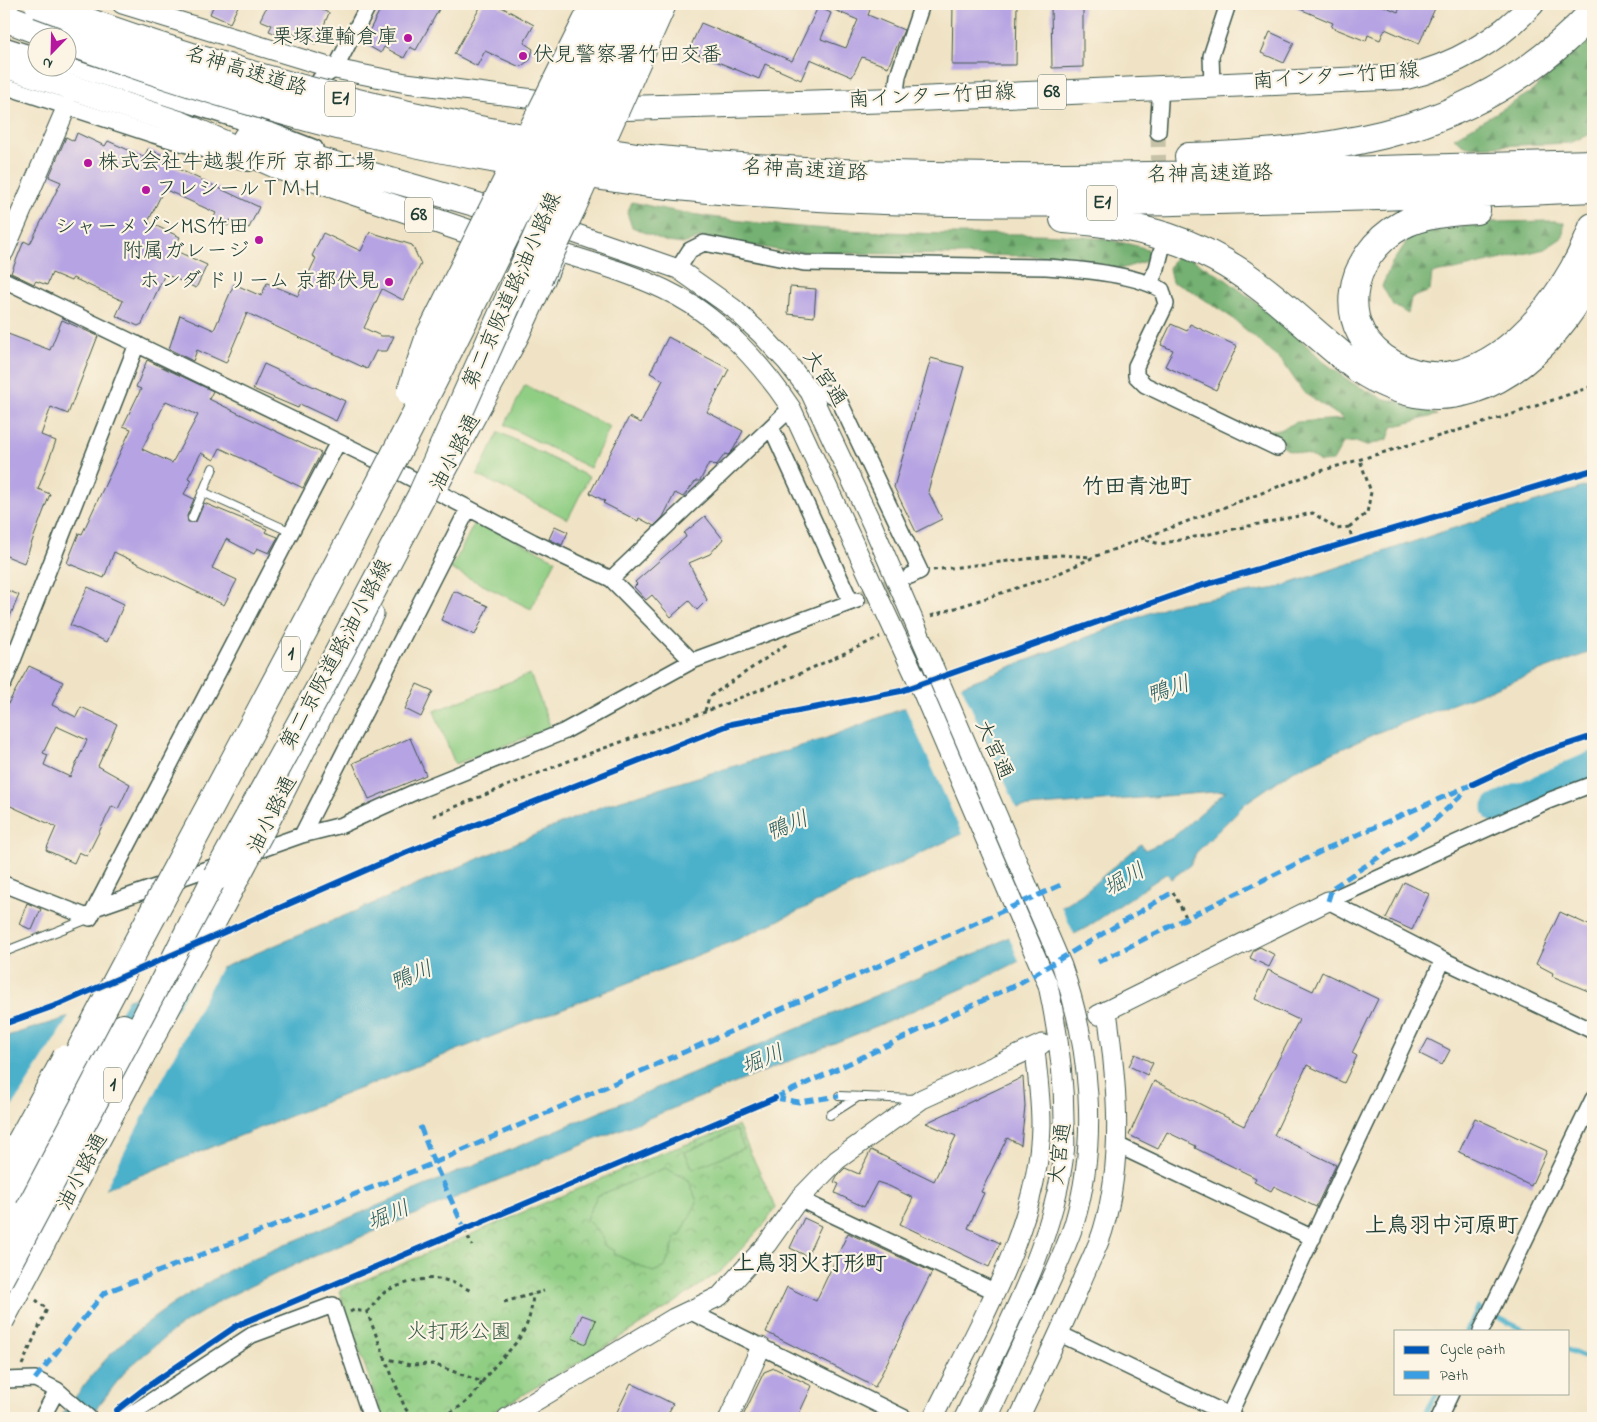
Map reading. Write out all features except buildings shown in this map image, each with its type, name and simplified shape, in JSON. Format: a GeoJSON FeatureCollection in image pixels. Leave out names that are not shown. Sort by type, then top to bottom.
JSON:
{"type":"FeatureCollection","features":[{"type":"Feature","properties":{"kind":"highway","name":"名神高速道路"},"geometry":{"type":"LineString","coordinates":[[38,4],[134,38],[216,64],[382,110],[547,144],[646,171],[791,198],[889,202],[1077,203],[1570,180]]}},
{"type":"Feature","properties":{"kind":"highway"},"geometry":{"type":"LineString","coordinates":[[382,470],[430,336],[595,4]]}},
{"type":"Feature","properties":{"kind":"highway","name":"第二京阪道路;油小路線"},"geometry":{"type":"LineString","coordinates":[[4,1196],[319,600],[382,470],[523,200],[615,4]]}},
{"type":"Feature","properties":{"kind":"highway","name":"第二京阪道路;油小路線"},"geometry":{"type":"LineString","coordinates":[[13,1290],[90,1130],[217,876],[428,494],[641,4]]}},
{"type":"Feature","properties":{"kind":"highway"},"geometry":{"type":"LineString","coordinates":[[428,494],[502,354],[571,210],[662,4]]}},
{"type":"Feature","properties":{"kind":"highway"},"geometry":{"type":"LineString","coordinates":[[725,167],[900,160],[1220,156],[1274,153],[1361,140],[1439,118],[1494,92],[1530,68],[1593,12]]}},
{"type":"Feature","properties":{"kind":"highway"},"geometry":{"type":"LineString","coordinates":[[4,17],[32,28]]}},
{"type":"Feature","properties":{"kind":"highway","name":"名神高速道路"},"geometry":{"type":"LineString","coordinates":[[78,44],[204,87],[374,134],[549,169],[646,171],[725,167],[849,174],[1049,178],[1570,180],[1593,188]]}},
{"type":"Feature","properties":{"kind":"highway"},"geometry":{"type":"LineString","coordinates":[[1593,200],[1570,180],[1404,224],[1390,232],[1366,256],[1354,284],[1353,300],[1356,315],[1369,344],[1394,364],[1424,374],[1444,375],[1466,371],[1489,361],[1512,346],[1550,308],[1578,264],[1593,227]]}},
{"type":"Feature","properties":{"kind":"highway"},"geometry":{"type":"LineString","coordinates":[[791,198],[842,204],[1094,221],[1153,231],[1199,249],[1233,267],[1260,286],[1359,369],[1395,388],[1415,393],[1437,395],[1476,388],[1512,370],[1534,352],[1563,320],[1593,270]]}},
{"type":"Feature","properties":{"kind":"highway"},"geometry":{"type":"LineString","coordinates":[[4,1245],[79,1101],[217,876]]}},
{"type":"Feature","properties":{"kind":"main road","name":"南インター竹田線"},"geometry":{"type":"LineString","coordinates":[[550,101],[627,108],[895,100],[1161,86],[1406,77],[1431,71],[1470,54],[1532,4]]}},
{"type":"Feature","properties":{"kind":"main road","name":"68"},"geometry":{"type":"LineString","coordinates":[[4,65],[182,124],[283,169],[493,240],[558,252]]}},
{"type":"Feature","properties":{"kind":"main road"},"geometry":{"type":"LineString","coordinates":[[493,240],[521,185],[550,101]]}},
{"type":"Feature","properties":{"kind":"main road","name":"油小路通"},"geometry":{"type":"LineString","coordinates":[[558,252],[627,108]]}},
{"type":"Feature","properties":{"kind":"main road","name":"68"},"geometry":{"type":"LineString","coordinates":[[182,124],[217,129],[287,151],[347,166],[568,231]]}},
{"type":"Feature","properties":{"kind":"street"},"geometry":{"type":"LineString","coordinates":[[122,4],[335,69],[406,84],[550,101],[584,4]]}},
{"type":"Feature","properties":{"kind":"street"},"geometry":{"type":"LineString","coordinates":[[294,140],[320,79],[335,69],[369,4]]}},
{"type":"Feature","properties":{"kind":"street","name":"油小路通"},"geometry":{"type":"LineString","coordinates":[[627,108],[674,4]]}},
{"type":"Feature","properties":{"kind":"street"},"geometry":{"type":"LineString","coordinates":[[895,100],[898,76],[922,4]]}},
{"type":"Feature","properties":{"kind":"street"},"geometry":{"type":"LineString","coordinates":[[1212,84],[1212,56],[1228,4]]}},
{"type":"Feature","properties":{"kind":"street"},"geometry":{"type":"LineString","coordinates":[[4,45],[28,53]]}},
{"type":"Feature","properties":{"kind":"street"},"geometry":{"type":"LineString","coordinates":[[78,69],[294,140],[328,154],[347,166]]}},
{"type":"Feature","properties":{"kind":"street"},"geometry":{"type":"LineString","coordinates":[[4,86],[229,158],[283,169]]}},
{"type":"Feature","properties":{"kind":"street"},"geometry":{"type":"LineString","coordinates":[[1158,132],[1161,86]]}},
{"type":"Feature","properties":{"kind":"street"},"geometry":{"type":"LineString","coordinates":[[4,252],[67,106]]}},
{"type":"Feature","properties":{"kind":"street","name":"大宮通"},"geometry":{"type":"LineString","coordinates":[[568,231],[678,269],[714,294],[754,328],[787,362],[810,392],[872,524],[1066,978],[1077,1015],[1086,1067],[1089,1115],[1083,1177],[1074,1223],[1059,1262],[988,1418]]}},
{"type":"Feature","properties":{"kind":"street"},"geometry":{"type":"LineString","coordinates":[[4,1164],[382,470],[493,240]]}},
{"type":"Feature","properties":{"kind":"street"},"geometry":{"type":"LineString","coordinates":[[678,269],[690,250],[704,243],[804,263],[1072,268],[1150,282],[1162,290],[1166,304],[1136,366],[1136,376],[1145,385],[1277,448]]}},
{"type":"Feature","properties":{"kind":"street","name":"油小路通"},"geometry":{"type":"LineString","coordinates":[[4,1322],[13,1290],[274,814],[428,494],[519,337],[558,252]]}},
{"type":"Feature","properties":{"kind":"street","name":"大宮通"},"geometry":{"type":"LineString","coordinates":[[558,252],[606,266],[678,296],[699,310],[740,345],[770,376],[791,408],[902,646],[1048,986],[1064,1078],[1064,1152],[1056,1199],[1044,1243],[964,1418]]}},
{"type":"Feature","properties":{"kind":"street"},"geometry":{"type":"LineString","coordinates":[[1150,282],[1157,268],[1160,252]]}},
{"type":"Feature","properties":{"kind":"street"},"geometry":{"type":"LineString","coordinates":[[4,280],[338,442],[382,470],[428,494],[468,509],[611,579],[692,661]]}},
{"type":"Feature","properties":{"kind":"street"},"geometry":{"type":"LineString","coordinates":[[4,683],[137,344]]}},
{"type":"Feature","properties":{"kind":"street"},"geometry":{"type":"LineString","coordinates":[[810,392],[827,392],[838,398],[915,574]]}},
{"type":"Feature","properties":{"kind":"street"},"geometry":{"type":"LineString","coordinates":[[611,579],[791,408]]}},
{"type":"Feature","properties":{"kind":"street"},"geometry":{"type":"LineString","coordinates":[[4,884],[92,913],[302,835],[342,825],[417,791],[563,732],[692,661],[854,601],[770,427]]}},
{"type":"Feature","properties":{"kind":"street"},"geometry":{"type":"LineString","coordinates":[[92,913],[338,442]]}},
{"type":"Feature","properties":{"kind":"street"},"geometry":{"type":"LineString","coordinates":[[302,835],[468,509]]}},
{"type":"Feature","properties":{"kind":"street"},"geometry":{"type":"LineString","coordinates":[[1019,1418],[1060,1334],[1103,1230],[1113,1178],[1116,1071],[1103,1013],[1328,901],[1548,801],[1593,784]]}},
{"type":"Feature","properties":{"kind":"street"},"geometry":{"type":"LineString","coordinates":[[1328,901],[1443,960],[1593,1031]]}},
{"type":"Feature","properties":{"kind":"street"},"geometry":{"type":"LineString","coordinates":[[1060,1334],[1232,1417],[1443,960]]}},
{"type":"Feature","properties":{"kind":"street"},"geometry":{"type":"LineString","coordinates":[[507,1418],[689,1311],[720,1296],[767,1244],[799,1199],[837,1160],[922,1099],[1039,1046],[1041,1124],[1034,1181],[1017,1243],[933,1418]]}},
{"type":"Feature","properties":{"kind":"street"},"geometry":{"type":"LineString","coordinates":[[1481,1330],[1593,1099]]}},
{"type":"Feature","properties":{"kind":"street"},"geometry":{"type":"LineString","coordinates":[[1115,1144],[1313,1238]]}},
{"type":"Feature","properties":{"kind":"street"},"geometry":{"type":"LineString","coordinates":[[799,1199],[994,1291]]}},
{"type":"Feature","properties":{"kind":"street"},"geometry":{"type":"LineString","coordinates":[[125,1418],[252,1335],[333,1305],[371,1418]]}},
{"type":"Feature","properties":{"kind":"street"},"geometry":{"type":"LineString","coordinates":[[689,1311],[905,1418]]}},
{"type":"Feature","properties":{"kind":"street"},"geometry":{"type":"LineString","coordinates":[[729,1418],[762,1347]]}},
{"type":"Feature","properties":{"kind":"street"},"geometry":{"type":"LineString","coordinates":[[8,1382],[35,1380],[57,1390],[89,1418]]}},
{"type":"Feature","properties":{"kind":"street"},"geometry":{"type":"LineString","coordinates":[[42,1418],[57,1390]]}},
{"type":"Feature","properties":{"kind":"street"},"geometry":{"type":"LineString","coordinates":[[1439,1418],[1451,1394]]}},
{"type":"Feature","properties":{"kind":"lane"},"geometry":{"type":"LineString","coordinates":[[192,518],[213,468]]}},
{"type":"Feature","properties":{"kind":"lane"},"geometry":{"type":"LineString","coordinates":[[203,492],[291,532]]}},
{"type":"Feature","properties":{"kind":"lane"},"geometry":{"type":"LineString","coordinates":[[4,952],[92,913]]}},
{"type":"Feature","properties":{"kind":"lane"},"geometry":{"type":"LineString","coordinates":[[839,1096],[922,1099]]}},
{"type":"Feature","properties":{"kind":"lane"},"geometry":{"type":"LineString","coordinates":[[830,1115],[858,1097]]}},
{"type":"Feature","properties":{"kind":"path"},"geometry":{"type":"LineString","coordinates":[[925,618],[1053,576],[1094,557],[1145,540],[1314,473],[1510,415],[1593,386]]}},
{"type":"Feature","properties":{"kind":"path"},"geometry":{"type":"LineString","coordinates":[[1145,540],[1160,544],[1313,513],[1337,529],[1349,527],[1368,514],[1371,492],[1360,460]]}},
{"type":"Feature","properties":{"kind":"path"},"geometry":{"type":"LineString","coordinates":[[1349,527],[1352,541]]}},
{"type":"Feature","properties":{"kind":"path"},"geometry":{"type":"LineString","coordinates":[[1343,544],[1362,539]]}},
{"type":"Feature","properties":{"kind":"path"},"geometry":{"type":"LineString","coordinates":[[915,574],[1060,555],[1094,557]]}},
{"type":"Feature","properties":{"kind":"path"},"geometry":{"type":"LineString","coordinates":[[433,816],[570,760],[705,712],[801,673],[880,636]]}},
{"type":"Feature","properties":{"kind":"path"},"geometry":{"type":"LineString","coordinates":[[705,712],[709,697],[791,642]]}},
{"type":"Feature","properties":{"kind":"path"},"geometry":{"type":"LineString","coordinates":[[1173,892],[1186,917]]}},
{"type":"Feature","properties":{"kind":"path"},"geometry":{"type":"LineString","coordinates":[[456,1234],[474,1226]]}},
{"type":"Feature","properties":{"kind":"path"},"geometry":{"type":"LineString","coordinates":[[465,1230],[472,1246]]}},
{"type":"Feature","properties":{"kind":"path"},"geometry":{"type":"LineString","coordinates":[[367,1312],[385,1292],[400,1285],[424,1279],[437,1277],[451,1281],[472,1292]]}},
{"type":"Feature","properties":{"kind":"path"},"geometry":{"type":"LineString","coordinates":[[8,1382],[47,1309],[13,1290]]}},
{"type":"Feature","properties":{"kind":"path"},"geometry":{"type":"LineString","coordinates":[[504,1302],[544,1291]]}},
{"type":"Feature","properties":{"kind":"path"},"geometry":{"type":"LineString","coordinates":[[440,1418],[468,1401],[478,1392],[482,1382],[497,1360],[516,1343],[527,1328],[531,1315],[532,1294]]}},
{"type":"Feature","properties":{"kind":"path"},"geometry":{"type":"LineString","coordinates":[[337,1316],[354,1310],[367,1312]]}},
{"type":"Feature","properties":{"kind":"path"},"geometry":{"type":"LineString","coordinates":[[367,1312],[405,1408],[412,1418]]}},
{"type":"Feature","properties":{"kind":"path"},"geometry":{"type":"LineString","coordinates":[[385,1358],[410,1366],[433,1364],[482,1382]]}},
{"type":"Feature","properties":{"kind":"green space"},"geometry":{"type":"Polygon","coordinates":[[[1593,33],[1593,133],[1570,143],[1467,147],[1454,138],[1531,92],[1593,33]]]}},
{"type":"Feature","properties":{"kind":"green space"},"geometry":{"type":"Polygon","coordinates":[[[632,202],[709,217],[788,226],[906,233],[1047,234],[1098,238],[1148,249],[1150,256],[1146,261],[1121,269],[1082,260],[1034,256],[783,251],[703,237],[683,244],[667,242],[632,227],[627,213],[632,202]]]}},
{"type":"Feature","properties":{"kind":"green space"},"geometry":{"type":"Polygon","coordinates":[[[1555,221],[1564,223],[1563,237],[1545,249],[1455,270],[1432,273],[1430,291],[1411,298],[1408,314],[1393,305],[1382,286],[1392,263],[1410,237],[1430,231],[1492,222],[1555,221]]]}},
{"type":"Feature","properties":{"kind":"green space"},"geometry":{"type":"Polygon","coordinates":[[[1175,258],[1190,258],[1225,279],[1281,321],[1324,362],[1352,383],[1382,398],[1422,408],[1437,415],[1392,427],[1388,439],[1366,446],[1356,442],[1343,443],[1333,461],[1320,462],[1310,456],[1285,448],[1267,436],[1265,430],[1280,430],[1297,422],[1344,419],[1304,393],[1282,361],[1231,317],[1190,290],[1172,282],[1169,268],[1175,258]]]}},
{"type":"Feature","properties":{"kind":"green space"},"geometry":{"type":"Polygon","coordinates":[[[525,385],[610,427],[590,468],[505,425],[525,385]]]}},
{"type":"Feature","properties":{"kind":"green space"},"geometry":{"type":"Polygon","coordinates":[[[499,432],[589,477],[568,519],[477,475],[499,432]]]}},
{"type":"Feature","properties":{"kind":"green space"},"geometry":{"type":"Polygon","coordinates":[[[476,520],[556,560],[531,609],[451,569],[476,520]]]}},
{"type":"Feature","properties":{"kind":"green space"},"geometry":{"type":"Polygon","coordinates":[[[530,674],[551,728],[455,764],[434,711],[530,674]]]}},
{"type":"Feature","properties":{"kind":"green space","name":"火打形公園"},"geometry":{"type":"Polygon","coordinates":[[[738,1126],[776,1207],[766,1222],[722,1270],[667,1308],[585,1359],[482,1418],[383,1418],[339,1291],[659,1154],[738,1126]]]}},
{"type":"Feature","properties":{"kind":"green space"},"geometry":{"type":"Polygon","coordinates":[[[736,1130],[744,1148],[693,1169],[685,1152],[736,1130]]]}},
{"type":"Feature","properties":{"kind":"green space"},"geometry":{"type":"Polygon","coordinates":[[[665,1168],[689,1180],[697,1202],[680,1236],[677,1235],[665,1267],[653,1272],[614,1254],[615,1251],[605,1246],[601,1235],[586,1219],[597,1196],[665,1168]]]}},
{"type":"Feature","properties":{"kind":"water"},"geometry":{"type":"Polygon","coordinates":[[[1593,484],[1593,651],[1381,731],[1291,772],[1247,802],[1196,853],[1190,865],[1171,879],[1167,873],[1086,928],[973,984],[889,1021],[592,1141],[303,1261],[223,1299],[175,1329],[127,1369],[89,1418],[60,1418],[96,1370],[140,1328],[173,1304],[242,1263],[986,949],[1034,924],[1082,894],[1141,844],[1145,850],[1172,838],[1226,791],[1017,808],[741,938],[4,1229],[4,1037],[198,978],[605,805],[824,739],[1170,605],[1277,588],[1448,530],[1593,484]]]}},
{"type":"Feature","properties":{"kind":"pier"},"geometry":{"type":"Polygon","coordinates":[[[960,683],[1018,811],[963,836],[904,705],[960,683]]]}},
{"type":"Feature","properties":{"kind":"pier"},"geometry":{"type":"Polygon","coordinates":[[[1060,904],[1075,936],[1020,963],[1008,934],[1060,904]]]}},
{"type":"Feature","properties":{"kind":"pier"},"geometry":{"type":"Polygon","coordinates":[[[222,965],[103,1193],[48,1214],[197,976],[222,965]]]}},
{"type":"Feature","properties":{"kind":"pier"},"geometry":{"type":"Polygon","coordinates":[[[129,997],[4,1204],[4,1120],[70,1015],[129,997]]]}},
{"type":"Feature","properties":{"kind":"waterway"},"geometry":{"type":"LineString","coordinates":[[1498,808],[1593,767]]}},
{"type":"Feature","properties":{"kind":"waterway"},"geometry":{"type":"LineString","coordinates":[[1467,1330],[1478,1308],[1524,1330]]}},
{"type":"Feature","properties":{"kind":"waterway"},"geometry":{"type":"LineString","coordinates":[[1570,1351],[1593,1361]]}},
{"type":"Feature","properties":{"kind":"waterway"},"geometry":{"type":"LineString","coordinates":[[1423,1418],[1436,1394]]}},
{"type":"Feature","properties":{"kind":"tunnel"},"geometry":{"type":"LineString","coordinates":[[1158,132],[1160,241]]}},
{"type":"Feature","properties":{"kind":"tunnel"},"geometry":{"type":"LineString","coordinates":[[857,600],[906,578]]}},
{"type":"Feature","properties":{"kind":"tunnel"},"geometry":{"type":"LineString","coordinates":[[1044,1043],[1098,1015]]}},
{"type":"Feature","properties":{"kind":"marked path"},"geometry":{"type":"LineString","coordinates":[[1098,962],[1332,846],[1473,784]]}},
{"type":"Feature","properties":{"kind":"marked path"},"geometry":{"type":"LineString","coordinates":[[1328,901],[1332,888],[1435,820],[1466,791]]}},
{"type":"Feature","properties":{"kind":"marked path"},"geometry":{"type":"LineString","coordinates":[[35,1379],[104,1293],[434,1163],[1061,885]]}},
{"type":"Feature","properties":{"kind":"marked path"},"geometry":{"type":"LineString","coordinates":[[775,1098],[1018,984],[1173,892]]}},
{"type":"Feature","properties":{"kind":"marked path"},"geometry":{"type":"LineString","coordinates":[[775,1098],[799,1102],[839,1096]]}},
{"type":"Feature","properties":{"kind":"marked path"},"geometry":{"type":"LineString","coordinates":[[420,1126],[434,1163],[465,1230]]}},
{"type":"Feature","properties":{"kind":"cycle path"},"geometry":{"type":"LineString","coordinates":[[4,1024],[60,1004],[405,853],[731,724],[901,691],[1197,587],[1593,470]]}},
{"type":"Feature","properties":{"kind":"cycle path"},"geometry":{"type":"LineString","coordinates":[[1473,784],[1535,755],[1593,736]]}},
{"type":"Feature","properties":{"kind":"cycle path"},"geometry":{"type":"LineString","coordinates":[[115,1418],[117,1410],[144,1389],[238,1325],[775,1098]]}},
{"type":"Feature","properties":{"kind":"place","name":"栗塚運輸倉庫"},"geometry":{"type":"Point","coordinates":[408,38]}},
{"type":"Feature","properties":{"kind":"place","name":"伏見警察署竹田交番"},"geometry":{"type":"Point","coordinates":[523,56]}},
{"type":"Feature","properties":{"kind":"place","name":"株式会社牛越製作所 京都工場"},"geometry":{"type":"Point","coordinates":[88,163]}},
{"type":"Feature","properties":{"kind":"place","name":"フレシールＴＭＨ"},"geometry":{"type":"Point","coordinates":[146,190]}},
{"type":"Feature","properties":{"kind":"place","name":"シャーメゾンMS竹田 附属ガレージ"},"geometry":{"type":"Point","coordinates":[259,240]}},
{"type":"Feature","properties":{"kind":"place","name":"ホンダ ドリーム 京都伏見"},"geometry":{"type":"Point","coordinates":[389,282]}},
{"type":"Feature","properties":{"kind":"district","name":"竹田青池町"},"geometry":{"type":"Point","coordinates":[1137,488]}},
{"type":"Feature","properties":{"kind":"district","name":"上鳥羽中河原町"},"geometry":{"type":"Point","coordinates":[1442,1227]}},
{"type":"Feature","properties":{"kind":"district","name":"上鳥羽火打形町"},"geometry":{"type":"Point","coordinates":[810,1265]}},
{"type":"Feature","properties":{"kind":"water label","name":"鴨川"},"geometry":{"type":"Point","coordinates":[1169,691]}},
{"type":"Feature","properties":{"kind":"water label","name":"鴨川"},"geometry":{"type":"Point","coordinates":[788,827]}},
{"type":"Feature","properties":{"kind":"water label","name":"堀川"},"geometry":{"type":"Point","coordinates":[1125,881]}},
{"type":"Feature","properties":{"kind":"water label","name":"鴨川"},"geometry":{"type":"Point","coordinates":[412,977]}},
{"type":"Feature","properties":{"kind":"water label","name":"堀川"},"geometry":{"type":"Point","coordinates":[763,1061]}},
{"type":"Feature","properties":{"kind":"water label","name":"堀川"},"geometry":{"type":"Point","coordinates":[389,1217]}}]}
